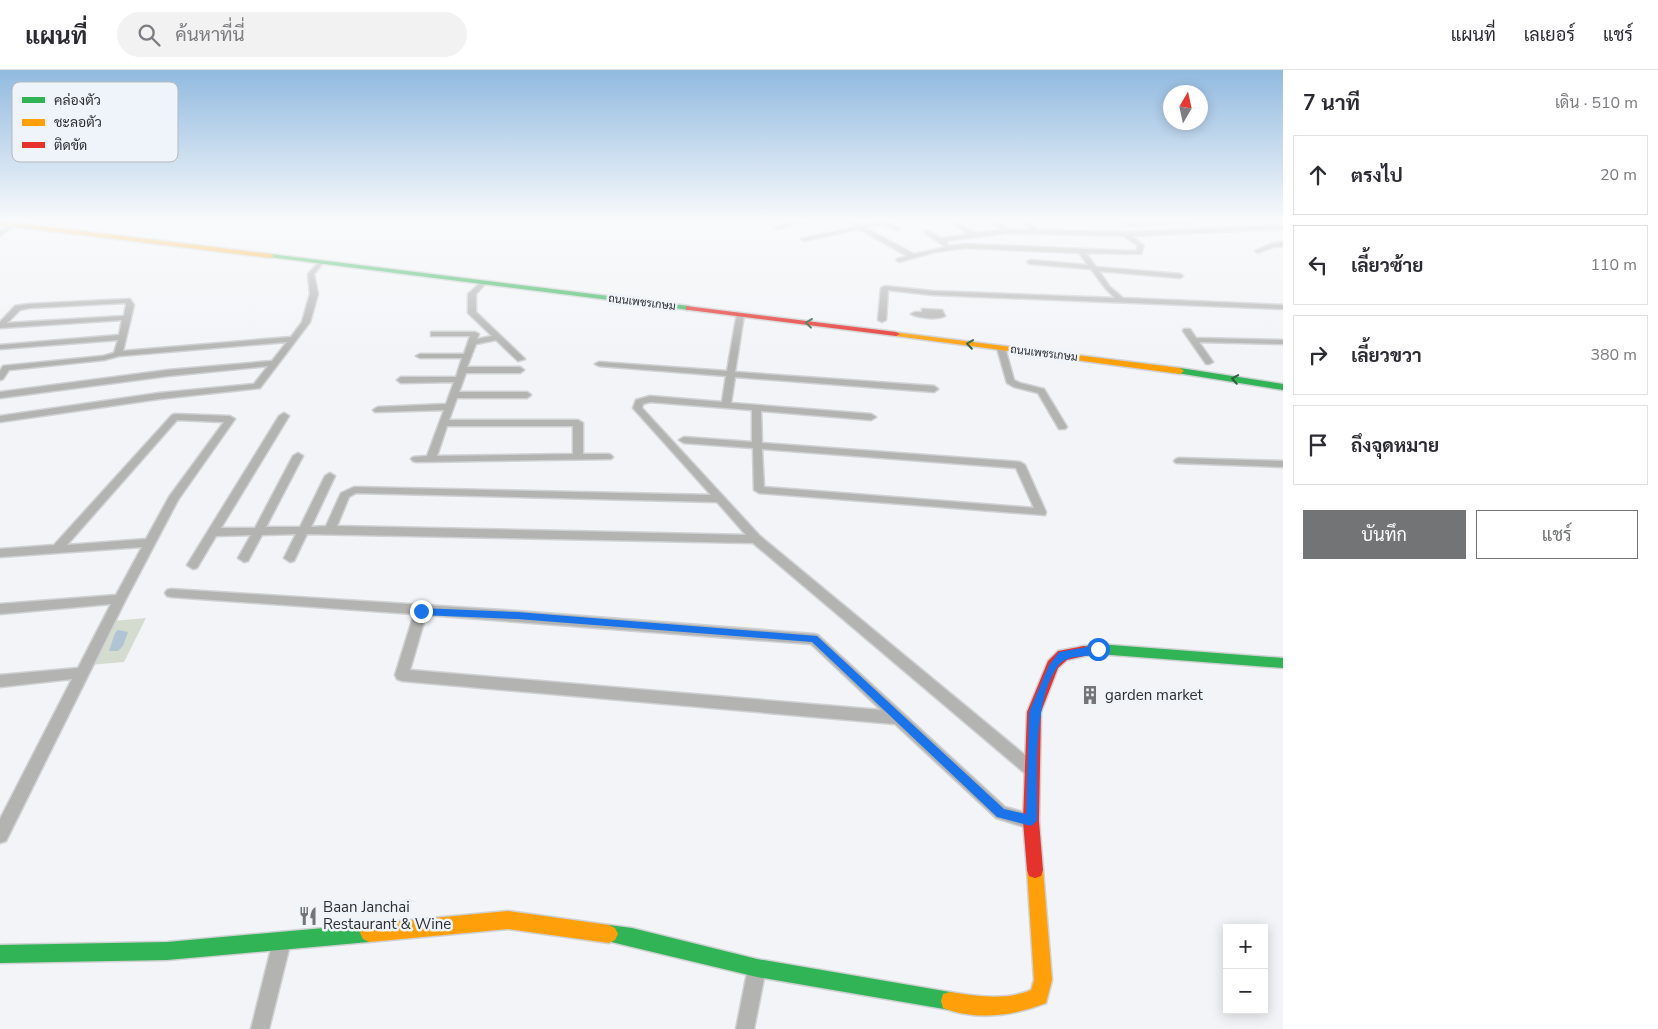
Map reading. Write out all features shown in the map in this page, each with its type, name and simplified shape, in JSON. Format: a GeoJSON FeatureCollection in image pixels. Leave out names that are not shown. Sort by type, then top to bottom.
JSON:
{"type":"FeatureCollection","features":[{"type":"Feature","properties":{"kind":"main road","name":"ถนนเพชรเกษม"},"geometry":{"type":"LineString","coordinates":[[334,265],[1132,363],[1283,387]]}},
{"type":"Feature","properties":{"kind":"main road","name":"ถนนเพชรเกษม"},"geometry":{"type":"LineString","coordinates":[[422,265],[882,320],[915,316],[942,328]]}},
{"type":"Feature","properties":{"kind":"main road"},"geometry":{"type":"LineString","coordinates":[[586,296],[594,285]]}},
{"type":"Feature","properties":{"kind":"main road"},"geometry":{"type":"LineString","coordinates":[[1191,360],[1214,363]]}},
{"type":"Feature","properties":{"kind":"main road"},"geometry":{"type":"LineString","coordinates":[[1237,368],[1283,376]]}},
{"type":"Feature","properties":{"kind":"main road"},"geometry":{"type":"LineString","coordinates":[[0,954],[167,950],[508,920],[632,937],[757,968],[991,1008],[1031,1001],[1039,996],[1043,980],[1039,895],[1031,821],[1034,712],[1053,665],[1063,655],[1098,649],[1283,663]]}},
{"type":"Feature","properties":{"kind":"street"},"geometry":{"type":"LineString","coordinates":[[0,419],[159,396],[258,386],[310,313],[314,294],[311,274],[319,265]]}},
{"type":"Feature","properties":{"kind":"street"},"geometry":{"type":"LineString","coordinates":[[1059,265],[1180,276]]}},
{"type":"Feature","properties":{"kind":"street"},"geometry":{"type":"LineString","coordinates":[[1092,265],[1108,288],[1122,301]]}},
{"type":"Feature","properties":{"kind":"street"},"geometry":{"type":"LineString","coordinates":[[483,283],[472,294],[472,313],[521,359]]}},
{"type":"Feature","properties":{"kind":"street"},"geometry":{"type":"LineString","coordinates":[[882,320],[885,288],[934,293],[1283,307]]}},
{"type":"Feature","properties":{"kind":"street"},"geometry":{"type":"LineString","coordinates":[[0,326],[18,308],[127,301],[130,305],[118,354]]}},
{"type":"Feature","properties":{"kind":"street"},"geometry":{"type":"LineString","coordinates":[[915,316],[941,316],[939,312],[925,311]]}},
{"type":"Feature","properties":{"kind":"street"},"geometry":{"type":"LineString","coordinates":[[726,405],[740,315]]}},
{"type":"Feature","properties":{"kind":"street"},"geometry":{"type":"LineString","coordinates":[[0,326],[126,318]]}},
{"type":"Feature","properties":{"kind":"street"},"geometry":{"type":"LineString","coordinates":[[1187,331],[1214,363]]}},
{"type":"Feature","properties":{"kind":"street"},"geometry":{"type":"LineString","coordinates":[[431,459],[475,334],[434,334]]}},
{"type":"Feature","properties":{"kind":"street"},"geometry":{"type":"LineString","coordinates":[[0,347],[122,337]]}},
{"type":"Feature","properties":{"kind":"street"},"geometry":{"type":"LineString","coordinates":[[472,342],[497,337]]}},
{"type":"Feature","properties":{"kind":"street"},"geometry":{"type":"LineString","coordinates":[[0,377],[6,368],[104,358],[118,354],[292,339]]}},
{"type":"Feature","properties":{"kind":"street"},"geometry":{"type":"LineString","coordinates":[[1194,340],[1283,342]]}},
{"type":"Feature","properties":{"kind":"street"},"geometry":{"type":"LineString","coordinates":[[1001,348],[1010,381],[1017,385],[1041,391],[1062,427]]}},
{"type":"Feature","properties":{"kind":"street"},"geometry":{"type":"LineString","coordinates":[[420,356],[467,356]]}},
{"type":"Feature","properties":{"kind":"street"},"geometry":{"type":"LineString","coordinates":[[0,395],[168,373],[275,363]]}},
{"type":"Feature","properties":{"kind":"street"},"geometry":{"type":"LineString","coordinates":[[599,364],[934,389]]}},
{"type":"Feature","properties":{"kind":"street"},"geometry":{"type":"LineString","coordinates":[[462,370],[520,370]]}},
{"type":"Feature","properties":{"kind":"street"},"geometry":{"type":"LineString","coordinates":[[401,380],[459,379]]}},
{"type":"Feature","properties":{"kind":"street"},"geometry":{"type":"LineString","coordinates":[[453,395],[527,395]]}},
{"type":"Feature","properties":{"kind":"street"},"geometry":{"type":"LineString","coordinates":[[871,417],[657,398],[643,400],[637,408],[756,539],[1032,770]]}},
{"type":"Feature","properties":{"kind":"street"},"geometry":{"type":"LineString","coordinates":[[378,410],[449,407]]}},
{"type":"Feature","properties":{"kind":"street"},"geometry":{"type":"LineString","coordinates":[[684,440],[758,446],[1020,465],[1041,512],[759,490],[758,446],[756,408]]}},
{"type":"Feature","properties":{"kind":"street"},"geometry":{"type":"LineString","coordinates":[[193,565],[284,416]]}},
{"type":"Feature","properties":{"kind":"street"},"geometry":{"type":"LineString","coordinates":[[0,836],[173,499],[230,419],[175,417],[56,550]]}},
{"type":"Feature","properties":{"kind":"street"},"geometry":{"type":"LineString","coordinates":[[444,423],[578,423],[578,457]]}},
{"type":"Feature","properties":{"kind":"street"},"geometry":{"type":"LineString","coordinates":[[244,558],[298,456]]}},
{"type":"Feature","properties":{"kind":"street"},"geometry":{"type":"LineString","coordinates":[[416,459],[608,457]]}},
{"type":"Feature","properties":{"kind":"street"},"geometry":{"type":"LineString","coordinates":[[1180,461],[1283,464]]}},
{"type":"Feature","properties":{"kind":"street"},"geometry":{"type":"LineString","coordinates":[[290,558],[330,476]]}},
{"type":"Feature","properties":{"kind":"street"},"geometry":{"type":"LineString","coordinates":[[330,530],[345,495],[354,490],[718,499]]}},
{"type":"Feature","properties":{"kind":"street"},"geometry":{"type":"LineString","coordinates":[[213,532],[330,530],[756,539]]}},
{"type":"Feature","properties":{"kind":"street"},"geometry":{"type":"LineString","coordinates":[[0,552],[149,543]]}},
{"type":"Feature","properties":{"kind":"street"},"geometry":{"type":"LineString","coordinates":[[171,594],[517,616],[814,639],[1001,813],[1031,821]]}},
{"type":"Feature","properties":{"kind":"street"},"geometry":{"type":"LineString","coordinates":[[0,609],[120,599]]}},
{"type":"Feature","properties":{"kind":"street"},"geometry":{"type":"LineString","coordinates":[[421,611],[402,675],[900,718]]}},
{"type":"Feature","properties":{"kind":"street"},"geometry":{"type":"LineString","coordinates":[[0,681],[82,673]]}},
{"type":"Feature","properties":{"kind":"street"},"geometry":{"type":"LineString","coordinates":[[260,1029],[282,941]]}},
{"type":"Feature","properties":{"kind":"street"},"geometry":{"type":"LineString","coordinates":[[745,1029],[757,968]]}},
{"type":"Feature","properties":{"kind":"shaded area"},"geometry":{"type":"Polygon","coordinates":[[[146,618],[124,662],[89,665],[113,621],[146,618]]]}},
{"type":"Feature","properties":{"kind":"water"},"geometry":{"type":"Polygon","coordinates":[[[118,630],[128,632],[123,646],[118,651],[109,651],[115,633],[118,630]]]}},
{"type":"Feature","properties":{"kind":"traffic: fast"},"geometry":{"type":"LineString","coordinates":[[341,265],[689,308]]}},
{"type":"Feature","properties":{"kind":"traffic: fast"},"geometry":{"type":"LineString","coordinates":[[1180,371],[1283,387]]}},
{"type":"Feature","properties":{"kind":"traffic: fast"},"geometry":{"type":"LineString","coordinates":[[1084,651],[1098,649],[1283,663]]}},
{"type":"Feature","properties":{"kind":"traffic: fast"},"geometry":{"type":"LineString","coordinates":[[0,954],[167,951],[369,933]]}},
{"type":"Feature","properties":{"kind":"traffic: fast"},"geometry":{"type":"LineString","coordinates":[[609,934],[632,937],[757,968],[950,1001]]}},
{"type":"Feature","properties":{"kind":"traffic: slow"},"geometry":{"type":"LineString","coordinates":[[896,334],[1180,371]]}},
{"type":"Feature","properties":{"kind":"traffic: slow"},"geometry":{"type":"LineString","coordinates":[[950,1001],[985,1006],[1006,1006],[1039,996],[1043,980],[1035,870]]}},
{"type":"Feature","properties":{"kind":"traffic: slow"},"geometry":{"type":"LineString","coordinates":[[369,933],[508,920],[609,934]]}},
{"type":"Feature","properties":{"kind":"traffic: jam"},"geometry":{"type":"LineString","coordinates":[[689,308],[896,334]]}},
{"type":"Feature","properties":{"kind":"traffic: jam"},"geometry":{"type":"LineString","coordinates":[[1035,870],[1031,821],[1034,712],[1053,665],[1063,655],[1084,651]]}},
{"type":"Feature","properties":{"kind":"place","name":"garden market"},"geometry":{"type":"Point","coordinates":[1090,695]}},
{"type":"Feature","properties":{"kind":"place","name":"Baan Janchai Restaurant & Wine"},"geometry":{"type":"Point","coordinates":[308,916]}},
{"type":"Feature","properties":{"kind":"route"},"geometry":{"type":"LineString","coordinates":[[421,611],[517,616],[814,639],[1001,813],[1031,821],[1034,712],[1053,665],[1063,655],[1075,651],[1098,649]]}}]}
